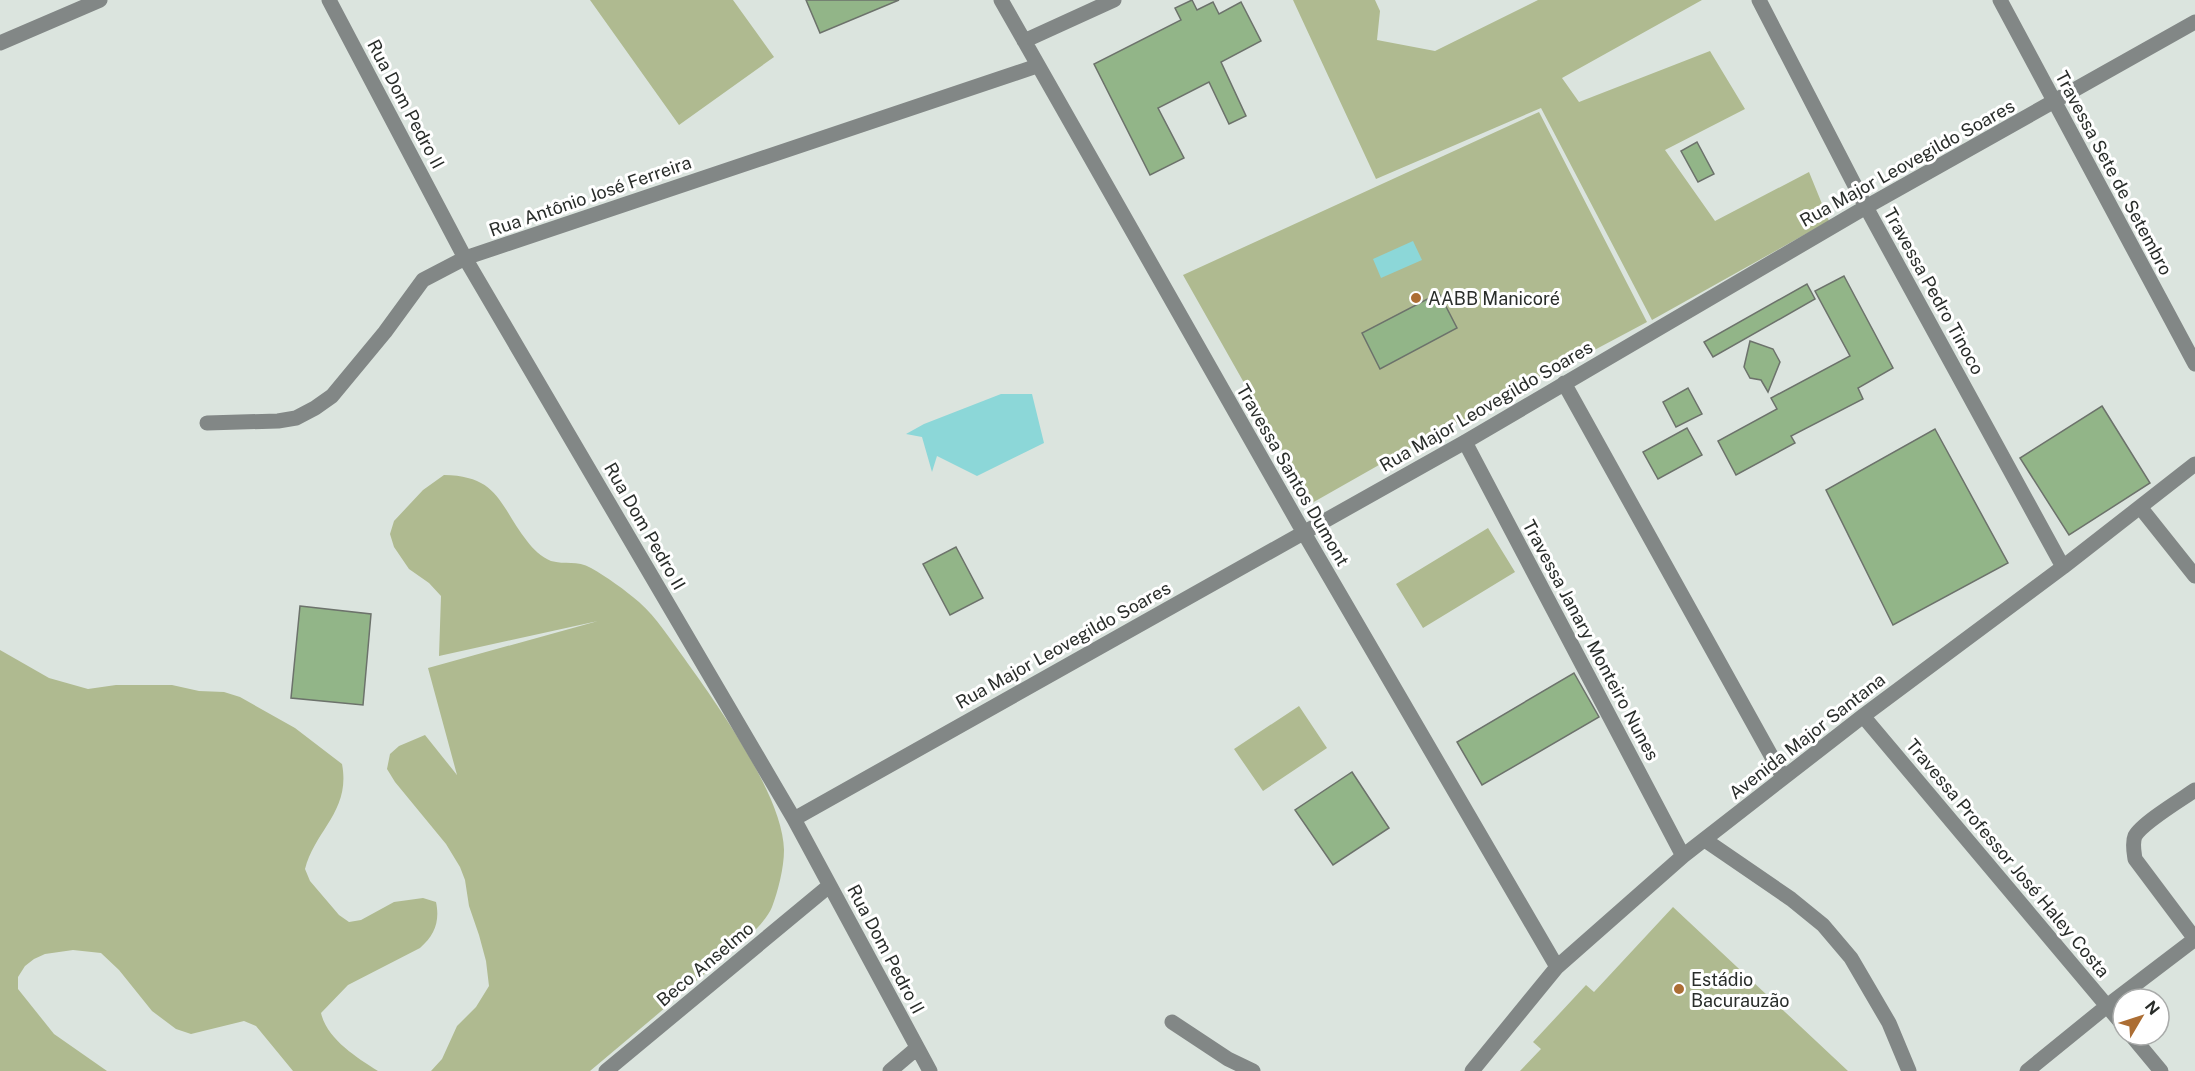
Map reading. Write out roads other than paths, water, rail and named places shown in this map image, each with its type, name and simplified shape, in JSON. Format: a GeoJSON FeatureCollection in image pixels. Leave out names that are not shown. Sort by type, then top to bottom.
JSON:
{"type":"FeatureCollection","features":[{"type":"Feature","properties":{"kind":"street"},"geometry":{"type":"LineString","coordinates":[[0,43],[100,0]]}},
{"type":"Feature","properties":{"kind":"street","name":"Rua Dom Pedro II"},"geometry":{"type":"LineString","coordinates":[[329,0],[465,258],[794,819],[930,1071]]}},
{"type":"Feature","properties":{"kind":"street","name":"Travessa Santos Dumont"},"geometry":{"type":"LineString","coordinates":[[1001,0],[1304,533],[1557,967]]}},
{"type":"Feature","properties":{"kind":"street"},"geometry":{"type":"LineString","coordinates":[[1024,41],[1113,0]]}},
{"type":"Feature","properties":{"kind":"street","name":"Travessa Pedro Tinoco"},"geometry":{"type":"LineString","coordinates":[[1759,0],[1866,207],[2063,567]]}},
{"type":"Feature","properties":{"kind":"street","name":"Travessa Sete de Setembro"},"geometry":{"type":"LineString","coordinates":[[2000,0],[2195,364]]}},
{"type":"Feature","properties":{"kind":"street","name":"Rua Major Leovegildo Soares"},"geometry":{"type":"LineString","coordinates":[[794,819],[1465,442],[1866,207],[2195,22]]}},
{"type":"Feature","properties":{"kind":"street","name":"Rua Antônio José Ferreira"},"geometry":{"type":"LineString","coordinates":[[207,423],[278,421],[296,418],[315,408],[332,396],[385,332],[423,280],[465,258],[1037,66]]}},
{"type":"Feature","properties":{"kind":"street"},"geometry":{"type":"LineString","coordinates":[[1564,383],[1783,777]]}},
{"type":"Feature","properties":{"kind":"street","name":"Travessa Janary Monteiro Nunes"},"geometry":{"type":"LineString","coordinates":[[1465,442],[1683,856]]}},
{"type":"Feature","properties":{"kind":"street","name":"Avenida Major Santana"},"geometry":{"type":"LineString","coordinates":[[1472,1071],[1557,967],[1683,856],[1783,777],[2063,567],[2195,464]]}},
{"type":"Feature","properties":{"kind":"street"},"geometry":{"type":"LineString","coordinates":[[2140,507],[2195,576]]}},
{"type":"Feature","properties":{"kind":"street","name":"Travessa Professor José Haley Costa"},"geometry":{"type":"LineString","coordinates":[[1863,716],[2111,1011]]}},
{"type":"Feature","properties":{"kind":"street"},"geometry":{"type":"LineString","coordinates":[[2027,1071],[2195,939],[2135,859],[2133,847],[2135,836],[2142,828],[2195,790]]}},
{"type":"Feature","properties":{"kind":"street"},"geometry":{"type":"LineString","coordinates":[[1705,840],[1791,899],[1823,925],[1851,958],[1889,1023],[1906,1070]]}},
{"type":"Feature","properties":{"kind":"street","name":"Beco Anselmo"},"geometry":{"type":"LineString","coordinates":[[606,1071],[829,886]]}},
{"type":"Feature","properties":{"kind":"street"},"geometry":{"type":"LineString","coordinates":[[1172,1022],[1228,1059],[1253,1071]]}},
{"type":"Feature","properties":{"kind":"street"},"geometry":{"type":"LineString","coordinates":[[2141,1047],[2161,1071]]}},
{"type":"Feature","properties":{"kind":"street"},"geometry":{"type":"LineString","coordinates":[[890,1071],[917,1048]]}},
{"type":"Feature","properties":{"kind":"water"},"geometry":{"type":"Polygon","coordinates":[[[1413,241],[1422,260],[1381,278],[1373,259],[1413,241]]]}},
{"type":"Feature","properties":{"kind":"water"},"geometry":{"type":"Polygon","coordinates":[[[1001,394],[1032,394],[1044,443],[977,476],[937,456],[932,472],[922,437],[906,434],[924,424],[1001,394]]]}},
{"type":"Feature","properties":{"kind":"place","name":"AABB Manicoré"},"geometry":{"type":"Point","coordinates":[1416,298]}},
{"type":"Feature","properties":{"kind":"place","name":"Estádio Bacurauzão"},"geometry":{"type":"Point","coordinates":[1679,989]}}]}
